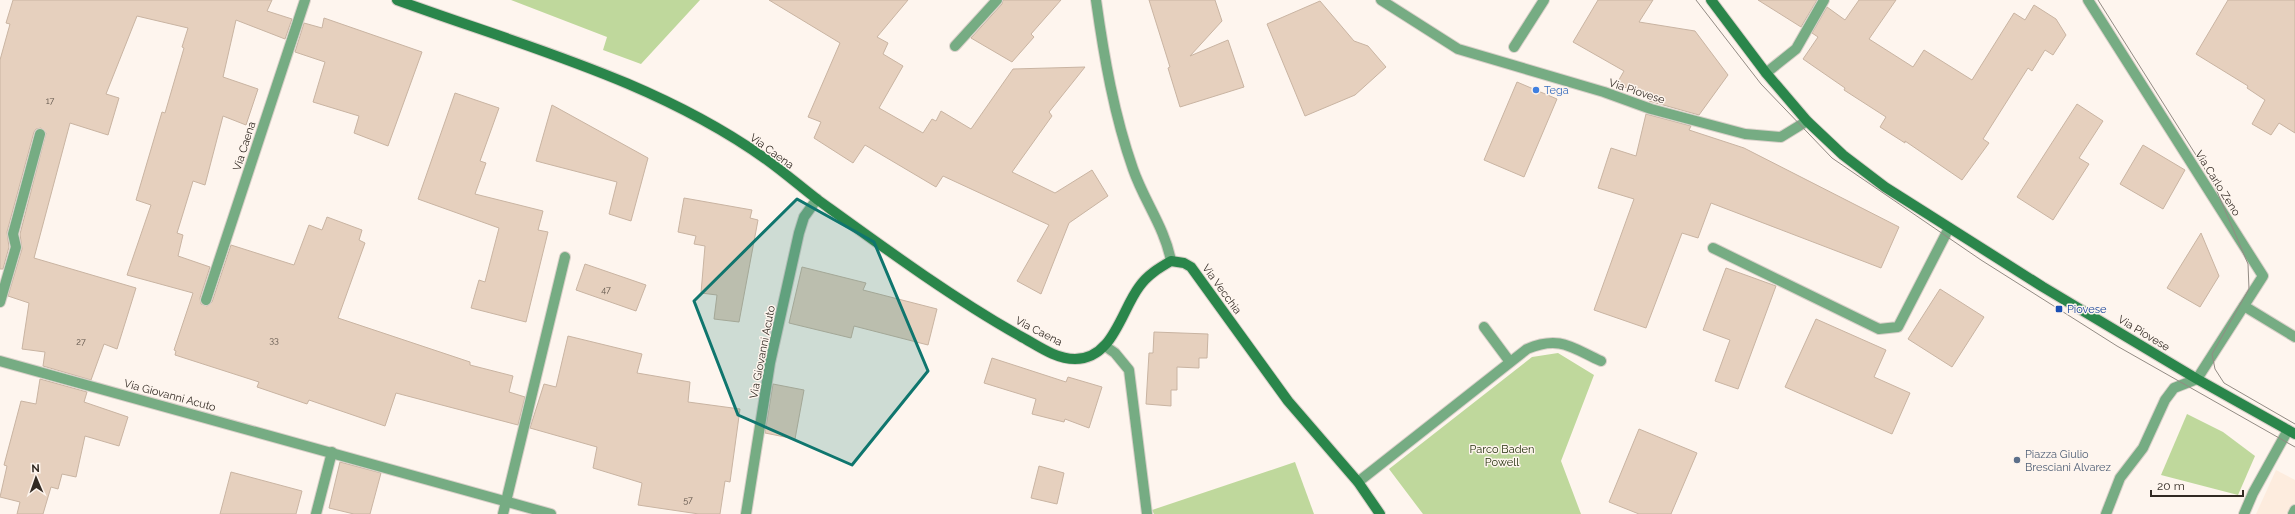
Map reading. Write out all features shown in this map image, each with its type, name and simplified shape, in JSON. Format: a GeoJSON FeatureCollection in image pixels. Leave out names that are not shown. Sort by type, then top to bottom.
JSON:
{"type":"FeatureCollection","features":[{"type":"Feature","properties":{"kind":"street","name":"Via Caena"},"geometry":{"type":"LineString","coordinates":[[206,300],[305,0]]}},
{"type":"Feature","properties":{"kind":"street","name":"Via Caena"},"geometry":{"type":"LineString","coordinates":[[397,0],[604,73],[651,93],[714,125],[767,160],[817,199],[986,317],[1052,354],[1076,359],[1093,354],[1105,346]]}},
{"type":"Feature","properties":{"kind":"street"},"geometry":{"type":"LineString","coordinates":[[955,46],[997,0]]}},
{"type":"Feature","properties":{"kind":"street"},"geometry":{"type":"LineString","coordinates":[[1096,0],[1103,47],[1123,142],[1143,197],[1168,242],[1171,261],[1154,272],[1138,287],[1105,346],[1115,352],[1129,370],[1147,514]]}},
{"type":"Feature","properties":{"kind":"street","name":"Via Piovese"},"geometry":{"type":"LineString","coordinates":[[1382,0],[1458,49],[1610,94],[1651,109],[1745,134],[1781,137],[1808,121]]}},
{"type":"Feature","properties":{"kind":"street"},"geometry":{"type":"LineString","coordinates":[[1514,47],[1544,0]]}},
{"type":"Feature","properties":{"kind":"street","name":"Via Piovese"},"geometry":{"type":"LineString","coordinates":[[1711,0],[1766,73],[1808,121],[1843,155],[1885,187],[1982,250],[2197,379],[2291,432],[2253,493],[2244,514]]}},
{"type":"Feature","properties":{"kind":"street"},"geometry":{"type":"LineString","coordinates":[[1766,73],[1796,49],[1824,0]]}},
{"type":"Feature","properties":{"kind":"street","name":"Via Carlo Zeno"},"geometry":{"type":"LineString","coordinates":[[2088,0],[2263,276],[2197,379]]}},
{"type":"Feature","properties":{"kind":"street"},"geometry":{"type":"LineString","coordinates":[[0,302],[16,247],[13,234],[40,134]]}},
{"type":"Feature","properties":{"kind":"street","name":"Via Giovanni Acuto"},"geometry":{"type":"LineString","coordinates":[[746,514],[775,340],[799,233],[804,217],[817,199]]}},
{"type":"Feature","properties":{"kind":"street"},"geometry":{"type":"LineString","coordinates":[[1713,248],[1880,329],[1898,327],[1949,228]]}},
{"type":"Feature","properties":{"kind":"street"},"geometry":{"type":"LineString","coordinates":[[503,514],[565,257]]}},
{"type":"Feature","properties":{"kind":"street","name":"Via Vecchia"},"geometry":{"type":"LineString","coordinates":[[1171,261],[1184,263],[1191,267],[1288,400],[1358,482],[1380,514]]}},
{"type":"Feature","properties":{"kind":"street"},"geometry":{"type":"LineString","coordinates":[[2244,306],[2295,337]]}},
{"type":"Feature","properties":{"kind":"street"},"geometry":{"type":"LineString","coordinates":[[1484,327],[1510,362]]}},
{"type":"Feature","properties":{"kind":"street"},"geometry":{"type":"LineString","coordinates":[[1358,482],[1527,349],[1552,341],[1566,344],[1601,360]]}},
{"type":"Feature","properties":{"kind":"street","name":"Via Giovanni Acuto"},"geometry":{"type":"LineString","coordinates":[[0,363],[332,452],[551,514]]}},
{"type":"Feature","properties":{"kind":"street"},"geometry":{"type":"LineString","coordinates":[[2106,514],[2120,478],[2143,448],[2165,400],[2174,388],[2197,379]]}},
{"type":"Feature","properties":{"kind":"street"},"geometry":{"type":"LineString","coordinates":[[316,514],[332,452]]}},
{"type":"Feature","properties":{"kind":"street"},"geometry":{"type":"LineString","coordinates":[[2293,514],[2295,510]]}},
{"type":"Feature","properties":{"kind":"highlighted area"},"geometry":{"type":"Polygon","coordinates":[[[797,199],[874,242],[928,371],[852,465],[738,415],[694,301],[797,199]]]}},
{"type":"Feature","properties":{"kind":"shaded area"},"geometry":{"type":"Polygon","coordinates":[[[2276,470],[2295,480],[2295,514],[2256,514],[2276,470]]]}},
{"type":"Feature","properties":{"kind":"green space"},"geometry":{"type":"Polygon","coordinates":[[[511,0],[700,0],[641,64],[603,50],[607,37],[511,0]]]}},
{"type":"Feature","properties":{"kind":"green space","name":"Parco Baden Powell"},"geometry":{"type":"Polygon","coordinates":[[[1558,353],[1594,375],[1561,461],[1581,514],[1423,514],[1389,469],[1532,357],[1558,353]]]}},
{"type":"Feature","properties":{"kind":"green space"},"geometry":{"type":"Polygon","coordinates":[[[2187,414],[2223,432],[2255,456],[2238,495],[2161,475],[2187,414]]]}},
{"type":"Feature","properties":{"kind":"green space"},"geometry":{"type":"Polygon","coordinates":[[[1295,462],[1314,514],[1154,514],[1152,510],[1295,462]]]}},
{"type":"Feature","properties":{"kind":"building"},"geometry":{"type":"Polygon","coordinates":[[[13,0],[272,0],[267,11],[292,19],[285,39],[236,20],[223,77],[258,89],[246,125],[223,116],[205,185],[193,181],[177,233],[183,235],[178,256],[210,267],[200,298],[201,304],[207,306],[212,302],[231,245],[294,265],[309,225],[322,230],[327,217],[362,230],[359,240],[365,243],[338,318],[470,362],[470,365],[513,376],[509,392],[525,397],[518,425],[396,393],[385,426],[309,400],[307,404],[257,387],[259,382],[175,355],[176,351],[174,350],[193,293],[127,275],[151,205],[136,200],[162,112],[165,113],[184,48],[182,47],[188,28],[137,16],[106,94],[119,98],[108,135],[70,123],[34,258],[136,288],[117,349],[104,344],[91,380],[43,366],[45,352],[22,349],[29,303],[8,296],[22,249],[20,234],[46,133],[41,128],[36,129],[34,132],[7,232],[9,247],[3,269],[0,269],[0,60],[10,24],[6,23],[13,0]]]}},
{"type":"Feature","properties":{"kind":"building"},"geometry":{"type":"Polygon","coordinates":[[[769,0],[908,0],[877,37],[888,43],[883,54],[903,66],[879,108],[923,133],[932,119],[936,121],[941,111],[971,129],[1013,69],[1085,67],[1049,112],[1052,116],[1012,172],[1055,193],[1092,170],[1108,196],[1069,223],[1041,294],[1017,281],[1049,225],[943,176],[936,187],[865,145],[853,163],[814,138],[821,122],[808,117],[840,43],[769,0]]]}},
{"type":"Feature","properties":{"kind":"building"},"geometry":{"type":"Polygon","coordinates":[[[1003,0],[1061,0],[1031,34],[1034,37],[1012,62],[971,38],[1002,4],[1003,0]]]}},
{"type":"Feature","properties":{"kind":"building"},"geometry":{"type":"Polygon","coordinates":[[[1149,0],[1215,0],[1222,21],[1190,56],[1228,40],[1244,87],[1180,107],[1168,68],[1170,67],[1149,0]]]}},
{"type":"Feature","properties":{"kind":"building"},"geometry":{"type":"Polygon","coordinates":[[[1598,0],[1653,0],[1639,22],[1695,31],[1728,75],[1699,115],[1649,101],[1650,94],[1616,85],[1624,71],[1573,42],[1598,0]]]}},
{"type":"Feature","properties":{"kind":"building"},"geometry":{"type":"Polygon","coordinates":[[[1758,0],[1817,0],[1801,27],[1758,0]]]}},
{"type":"Feature","properties":{"kind":"building"},"geometry":{"type":"Polygon","coordinates":[[[1859,0],[1896,0],[1869,39],[1913,67],[1924,50],[1972,80],[2014,13],[2025,20],[2034,5],[2056,19],[2066,35],[2053,55],[2045,50],[2032,71],[2028,68],[1983,139],[1989,143],[1962,180],[1905,141],[1905,143],[1880,127],[1886,117],[1844,90],[1845,88],[1803,59],[1818,37],[1812,33],[1827,7],[1845,20],[1859,0]]]}},
{"type":"Feature","properties":{"kind":"building"},"geometry":{"type":"Polygon","coordinates":[[[2228,0],[2295,0],[2295,133],[2279,123],[2271,135],[2252,124],[2265,100],[2247,88],[2248,86],[2196,54],[2228,0]]]}},
{"type":"Feature","properties":{"kind":"building"},"geometry":{"type":"Polygon","coordinates":[[[1320,1],[1354,41],[1368,46],[1386,67],[1355,95],[1305,116],[1267,24],[1320,1]]]}},
{"type":"Feature","properties":{"kind":"building"},"geometry":{"type":"Polygon","coordinates":[[[324,18],[422,52],[388,146],[354,133],[359,116],[313,102],[325,62],[295,52],[304,23],[322,28],[324,18]]]}},
{"type":"Feature","properties":{"kind":"building"},"geometry":{"type":"Polygon","coordinates":[[[1517,82],[1557,99],[1524,177],[1484,160],[1517,82]]]}},
{"type":"Feature","properties":{"kind":"building"},"geometry":{"type":"Polygon","coordinates":[[[455,93],[499,108],[480,161],[486,163],[475,194],[543,211],[538,230],[548,232],[526,322],[471,308],[479,280],[485,282],[499,228],[418,199],[455,93]]]}},
{"type":"Feature","properties":{"kind":"building"},"geometry":{"type":"Polygon","coordinates":[[[2077,104],[2103,121],[2079,158],[2089,164],[2053,220],[2017,197],[2077,104]]]}},
{"type":"Feature","properties":{"kind":"building"},"geometry":{"type":"Polygon","coordinates":[[[552,105],[648,158],[631,221],[609,214],[617,182],[536,161],[552,105]]]}},
{"type":"Feature","properties":{"kind":"building"},"geometry":{"type":"Polygon","coordinates":[[[1646,114],[1691,126],[1689,130],[1744,148],[1899,227],[1881,268],[1711,203],[1698,238],[1682,233],[1646,328],[1594,310],[1634,199],[1598,188],[1611,148],[1636,156],[1646,114]]]}},
{"type":"Feature","properties":{"kind":"building"},"geometry":{"type":"Polygon","coordinates":[[[2143,145],[2185,170],[2163,209],[2120,184],[2143,145]]]}},
{"type":"Feature","properties":{"kind":"building"},"geometry":{"type":"Polygon","coordinates":[[[684,198],[752,210],[750,218],[758,220],[739,322],[714,319],[717,295],[701,293],[705,246],[694,244],[696,236],[678,232],[684,198]]]}},
{"type":"Feature","properties":{"kind":"building"},"geometry":{"type":"Polygon","coordinates":[[[2201,233],[2219,276],[2200,307],[2167,288],[2201,233]]]}},
{"type":"Feature","properties":{"kind":"building"},"geometry":{"type":"Polygon","coordinates":[[[585,264],[646,285],[636,311],[576,290],[585,264]]]}},
{"type":"Feature","properties":{"kind":"building"},"geometry":{"type":"Polygon","coordinates":[[[802,267],[866,283],[863,290],[937,309],[928,345],[854,326],[851,338],[789,323],[802,267]]]}},
{"type":"Feature","properties":{"kind":"building"},"geometry":{"type":"Polygon","coordinates":[[[1726,268],[1776,286],[1738,389],[1715,381],[1730,340],[1703,330],[1726,268]]]}},
{"type":"Feature","properties":{"kind":"building"},"geometry":{"type":"Polygon","coordinates":[[[1940,289],[1984,317],[1952,367],[1908,339],[1940,289]]]}},
{"type":"Feature","properties":{"kind":"building"},"geometry":{"type":"Polygon","coordinates":[[[1816,319],[1886,350],[1874,377],[1910,393],[1892,434],[1785,387],[1816,319]]]}},
{"type":"Feature","properties":{"kind":"building"},"geometry":{"type":"Polygon","coordinates":[[[1154,332],[1208,334],[1207,358],[1199,358],[1199,368],[1177,367],[1177,390],[1171,390],[1171,406],[1146,404],[1149,353],[1153,353],[1154,332]]]}},
{"type":"Feature","properties":{"kind":"building"},"geometry":{"type":"Polygon","coordinates":[[[568,336],[642,354],[637,373],[690,382],[688,402],[740,409],[730,482],[725,481],[720,514],[699,514],[638,505],[642,483],[593,468],[597,447],[530,428],[544,384],[556,387],[568,336]]]}},
{"type":"Feature","properties":{"kind":"building"},"geometry":{"type":"Polygon","coordinates":[[[992,358],[1066,382],[1068,377],[1102,387],[1089,428],[1065,419],[1064,422],[1032,414],[1036,399],[984,383],[992,358]]]}},
{"type":"Feature","properties":{"kind":"building"},"geometry":{"type":"Polygon","coordinates":[[[40,379],[87,392],[84,402],[128,417],[119,446],[85,436],[76,477],[62,474],[58,489],[51,487],[43,514],[17,514],[20,502],[0,497],[7,466],[4,465],[21,401],[36,404],[40,379]]]}},
{"type":"Feature","properties":{"kind":"building"},"geometry":{"type":"Polygon","coordinates":[[[773,384],[804,390],[795,439],[765,433],[773,384]]]}},
{"type":"Feature","properties":{"kind":"building"},"geometry":{"type":"Polygon","coordinates":[[[1639,429],[1697,453],[1671,514],[1639,514],[1609,502],[1639,429]]]}},
{"type":"Feature","properties":{"kind":"building"},"geometry":{"type":"Polygon","coordinates":[[[340,462],[381,473],[370,514],[354,514],[329,508],[340,462]]]}},
{"type":"Feature","properties":{"kind":"building"},"geometry":{"type":"Polygon","coordinates":[[[1039,466],[1064,473],[1057,504],[1031,498],[1039,466]]]}},
{"type":"Feature","properties":{"kind":"building"},"geometry":{"type":"Polygon","coordinates":[[[231,472],[302,491],[296,514],[220,514],[231,472]]]}},
{"type":"Feature","properties":{"kind":"tram line"},"geometry":{"type":"LineString","coordinates":[[1696,0],[1761,84],[1832,158],[1981,260],[2117,346],[2295,447]]}},
{"type":"Feature","properties":{"kind":"tram line"},"geometry":{"type":"LineString","coordinates":[[2098,0],[2213,182],[2248,264],[2249,289],[2212,354],[2215,369],[2224,383],[2295,424]]}},
{"type":"Feature","properties":{"kind":"place","name":"Tega"},"geometry":{"type":"Point","coordinates":[1536,90]}},
{"type":"Feature","properties":{"kind":"place","name":"Piovese"},"geometry":{"type":"Point","coordinates":[2059,309]}},
{"type":"Feature","properties":{"kind":"place","name":"Piazza Giulio Bresciani Alvarez"},"geometry":{"type":"Point","coordinates":[2017,460]}}]}
